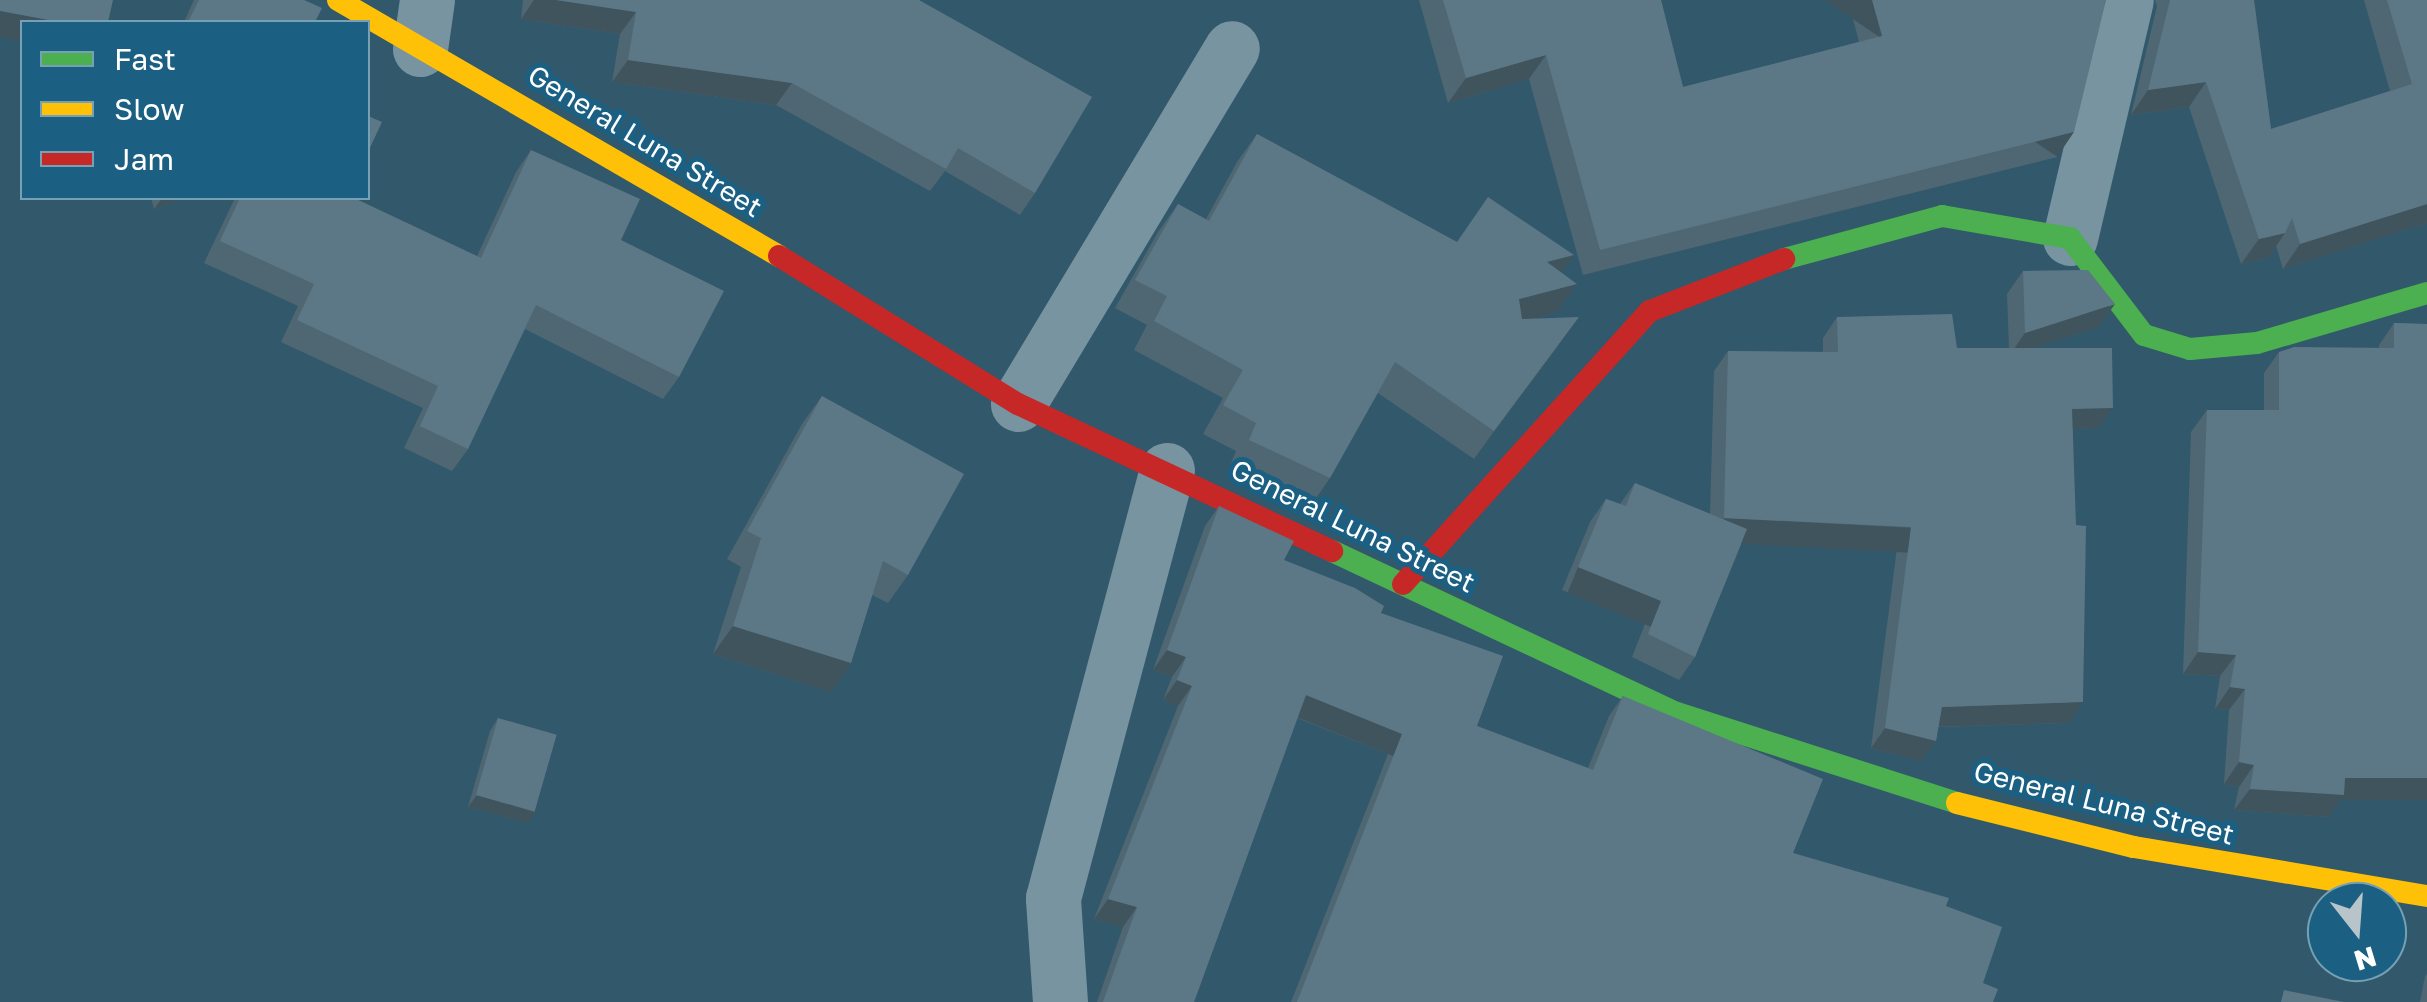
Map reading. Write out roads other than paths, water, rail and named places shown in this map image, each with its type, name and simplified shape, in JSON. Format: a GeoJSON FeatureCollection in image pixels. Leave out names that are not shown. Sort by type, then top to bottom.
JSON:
{"type":"FeatureCollection","features":[{"type":"Feature","properties":{"kind":"street","name":"General Luna Street"},"geometry":{"type":"LineString","coordinates":[[338,0],[423,24],[581,133],[1018,404],[1167,470],[1677,713],[1856,777],[2134,847],[2427,896]]}},
{"type":"Feature","properties":{"kind":"street"},"geometry":{"type":"LineString","coordinates":[[2070,238],[2126,0]]}},
{"type":"Feature","properties":{"kind":"street"},"geometry":{"type":"LineString","coordinates":[[1018,404],[1232,48]]}},
{"type":"Feature","properties":{"kind":"street"},"geometry":{"type":"LineString","coordinates":[[1403,584],[1650,312],[1828,242],[1942,216],[2070,238],[2144,335],[2190,349],[2257,343],[2427,293]]}},
{"type":"Feature","properties":{"kind":"street"},"geometry":{"type":"LineString","coordinates":[[1060,1002],[1053,898],[1167,470]]}}]}
